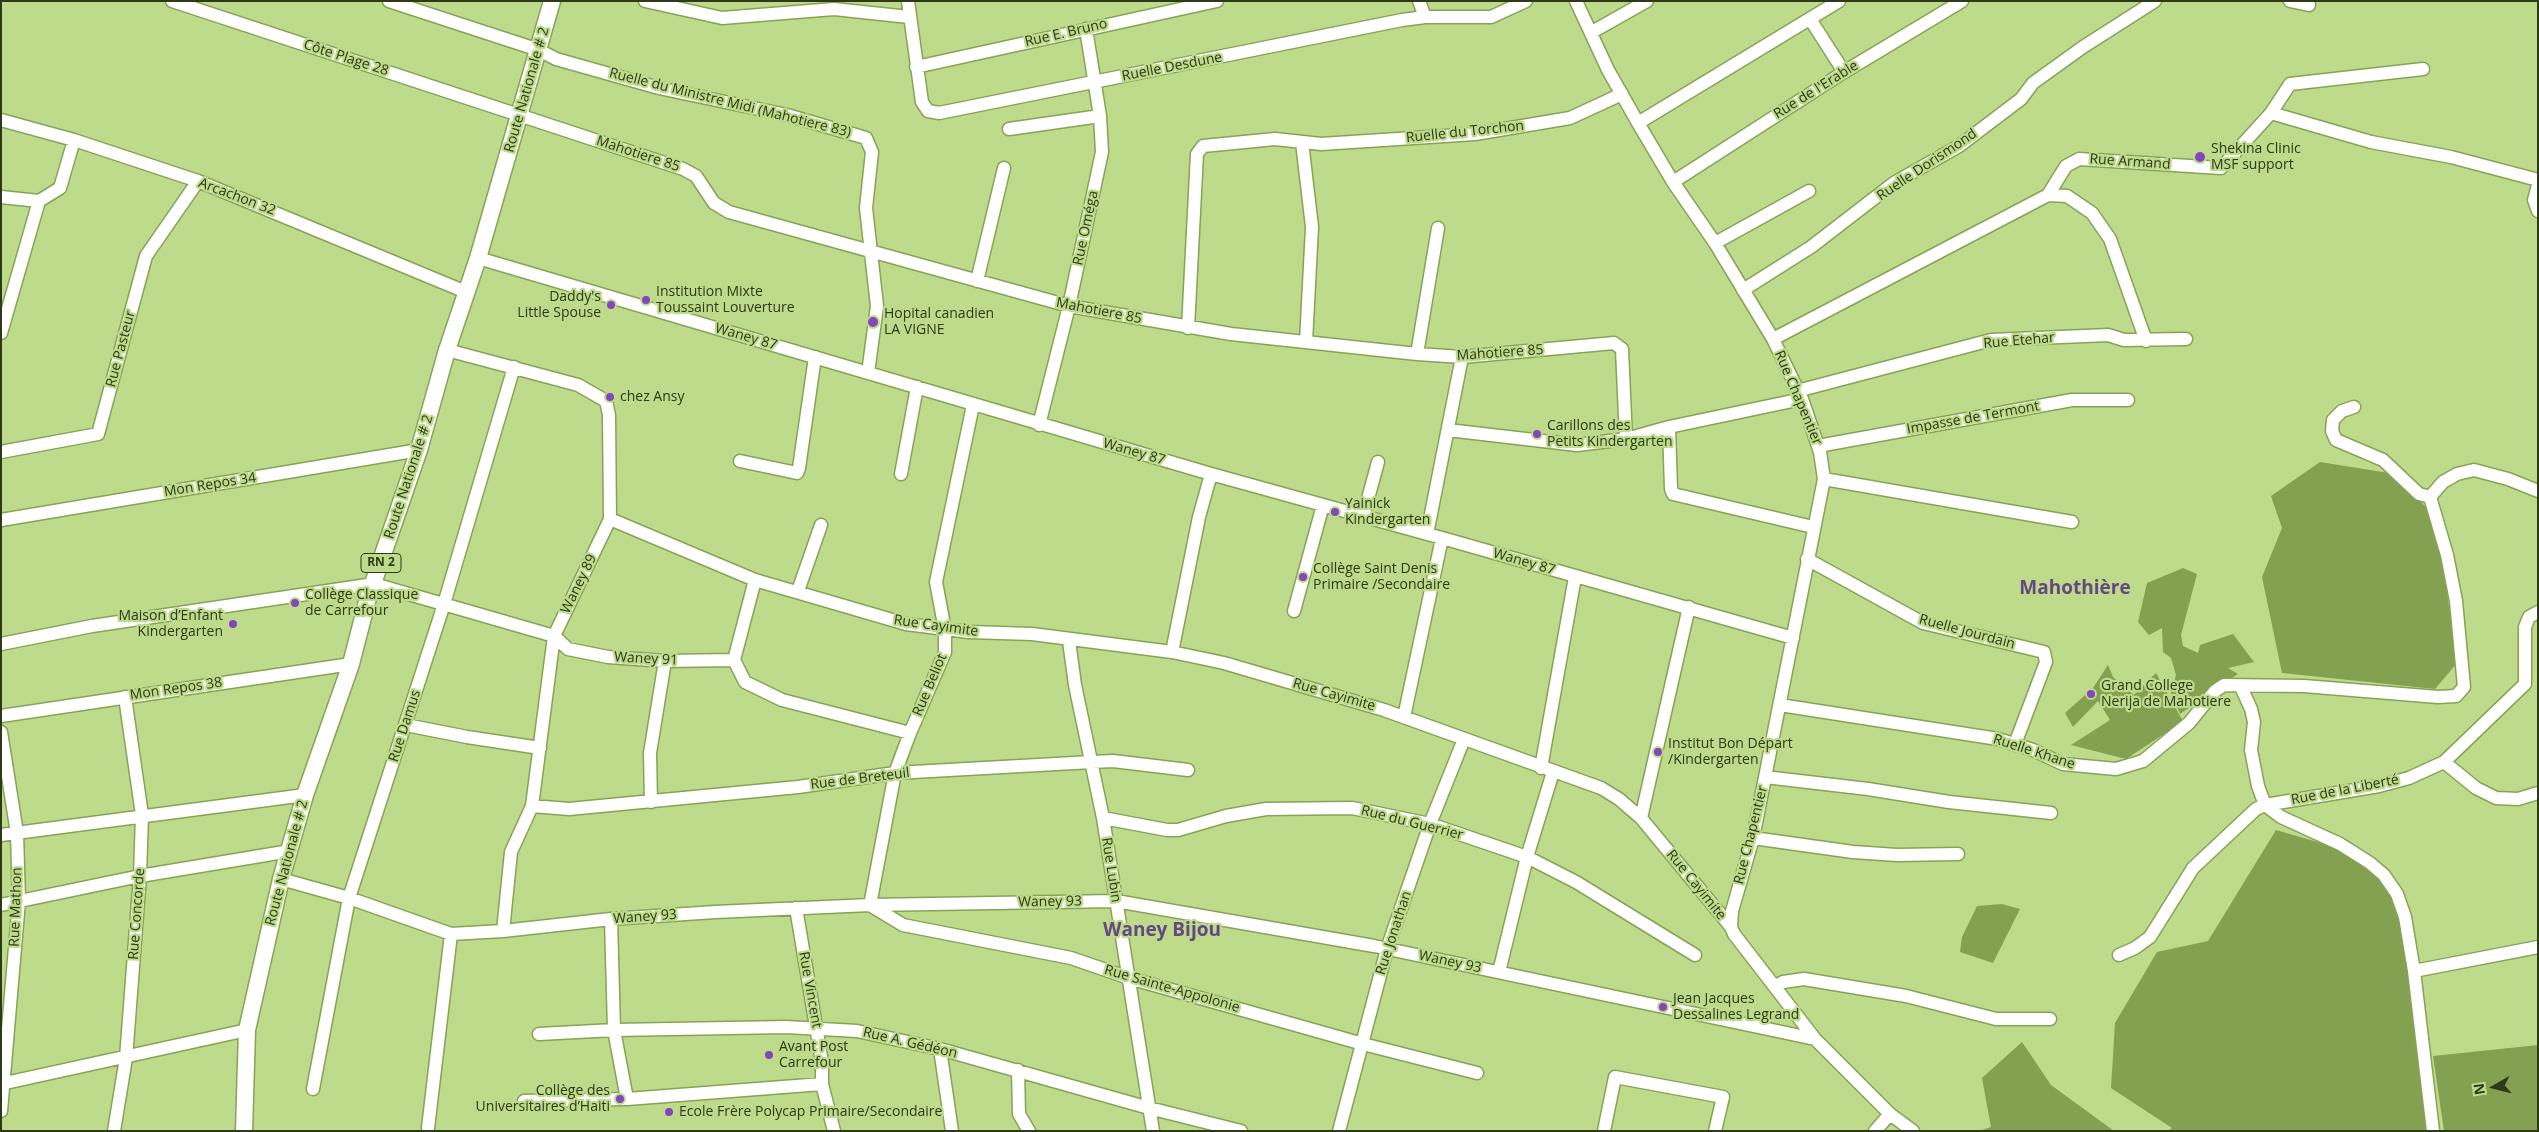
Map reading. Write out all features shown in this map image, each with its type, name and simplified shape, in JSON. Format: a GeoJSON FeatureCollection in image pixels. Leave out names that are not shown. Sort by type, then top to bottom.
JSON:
{"type":"FeatureCollection","features":[{"type":"Feature","properties":{"kind":"main road","name":"Route Nationale # 2"},"geometry":{"type":"LineString","coordinates":[[244,1131],[247,1030],[282,879],[306,795],[351,664],[368,598],[418,450],[447,350],[478,258],[552,1]]}},
{"type":"Feature","properties":{"kind":"street","name":"Côte Plage 28"},"geometry":{"type":"LineString","coordinates":[[172,1],[520,115]]}},
{"type":"Feature","properties":{"kind":"street"},"geometry":{"type":"LineString","coordinates":[[389,1],[539,50]]}},
{"type":"Feature","properties":{"kind":"street"},"geometry":{"type":"LineString","coordinates":[[645,1],[722,18],[834,9],[909,17]]}},
{"type":"Feature","properties":{"kind":"street","name":"Ruelle Desdune"},"geometry":{"type":"LineString","coordinates":[[908,1],[922,102],[928,111],[933,113],[1425,17],[1491,17],[1526,1]]}},
{"type":"Feature","properties":{"kind":"street","name":"Rue E. Bruno"},"geometry":{"type":"LineString","coordinates":[[916,67],[1217,1]]}},
{"type":"Feature","properties":{"kind":"street"},"geometry":{"type":"LineString","coordinates":[[1419,1],[1425,17]]}},
{"type":"Feature","properties":{"kind":"street","name":"Rue Chapentier"},"geometry":{"type":"LineString","coordinates":[[1576,1],[1608,70],[1638,123],[1673,182],[1715,243],[1773,339],[1799,395],[1818,446],[1824,480],[1813,527],[1753,838],[1732,911],[1731,927]]}},
{"type":"Feature","properties":{"kind":"street"},"geometry":{"type":"LineString","coordinates":[[1592,32],[1647,1]]}},
{"type":"Feature","properties":{"kind":"street"},"geometry":{"type":"LineString","coordinates":[[1638,123],[1839,1]]}},
{"type":"Feature","properties":{"kind":"street","name":"Rue de l'Erable"},"geometry":{"type":"LineString","coordinates":[[1673,182],[1844,72],[1962,1]]}},
{"type":"Feature","properties":{"kind":"street","name":"Ruelle Dorismond"},"geometry":{"type":"LineString","coordinates":[[1743,290],[1811,247],[1894,183],[1959,146],[2021,99],[2033,83],[2083,47],[2155,1]]}},
{"type":"Feature","properties":{"kind":"street"},"geometry":{"type":"LineString","coordinates":[[2290,1],[2309,5]]}},
{"type":"Feature","properties":{"kind":"street"},"geometry":{"type":"LineString","coordinates":[[1810,19],[1844,72]]}},
{"type":"Feature","properties":{"kind":"street","name":"Rue Oméga"},"geometry":{"type":"LineString","coordinates":[[1039,425],[1069,306],[1102,152],[1100,116],[1086,29]]}},
{"type":"Feature","properties":{"kind":"street","name":"Ruelle du Ministre Midi (Mahotiere 83)"},"geometry":{"type":"LineString","coordinates":[[539,50],[556,59],[659,88],[787,115],[866,138],[872,152],[873,162],[866,195],[867,224],[872,250],[877,306],[868,373]]}},
{"type":"Feature","properties":{"kind":"street"},"geometry":{"type":"LineString","coordinates":[[2423,69],[2290,84],[2271,113],[2371,142],[2451,158],[2538,180]]}},
{"type":"Feature","properties":{"kind":"street","name":"Ruelle du Torchon"},"geometry":{"type":"LineString","coordinates":[[1188,328],[1199,149],[1203,146],[1275,139],[1321,144],[1475,134],[1570,118],[1622,94]]}},
{"type":"Feature","properties":{"kind":"street","name":"Rue Armand"},"geometry":{"type":"LineString","coordinates":[[2048,195],[2066,166],[2079,159],[2221,168],[2271,113]]}},
{"type":"Feature","properties":{"kind":"street","name":"Mahotiere 85"},"geometry":{"type":"LineString","coordinates":[[520,115],[691,172],[714,203],[729,212],[1069,306],[1188,328],[1417,354],[1462,357],[1614,343],[1622,349],[1626,439]]}},
{"type":"Feature","properties":{"kind":"street"},"geometry":{"type":"LineString","coordinates":[[1008,129],[1100,116]]}},
{"type":"Feature","properties":{"kind":"street","name":"Arcachon 32"},"geometry":{"type":"LineString","coordinates":[[1,120],[74,140],[198,181],[466,292]]}},
{"type":"Feature","properties":{"kind":"street"},"geometry":{"type":"LineString","coordinates":[[1,196],[39,201],[60,188],[74,140]]}},
{"type":"Feature","properties":{"kind":"street"},"geometry":{"type":"LineString","coordinates":[[1302,142],[1312,228],[1306,342]]}},
{"type":"Feature","properties":{"kind":"street"},"geometry":{"type":"LineString","coordinates":[[977,281],[1004,168]]}},
{"type":"Feature","properties":{"kind":"street","name":"Rue Pasteur"},"geometry":{"type":"LineString","coordinates":[[1,452],[98,434],[146,256],[198,181]]}},
{"type":"Feature","properties":{"kind":"street"},"geometry":{"type":"LineString","coordinates":[[2538,185],[2534,200],[2538,211]]}},
{"type":"Feature","properties":{"kind":"street"},"geometry":{"type":"LineString","coordinates":[[1715,243],[1809,191]]}},
{"type":"Feature","properties":{"kind":"street"},"geometry":{"type":"LineString","coordinates":[[1773,339],[2048,195],[2067,196],[2092,213],[2110,239],[2146,341]]}},
{"type":"Feature","properties":{"kind":"street"},"geometry":{"type":"LineString","coordinates":[[1,333],[39,201]]}},
{"type":"Feature","properties":{"kind":"street"},"geometry":{"type":"LineString","coordinates":[[1417,354],[1438,228]]}},
{"type":"Feature","properties":{"kind":"street","name":"Waney 87"},"geometry":{"type":"LineString","coordinates":[[478,258],[917,387],[1039,425],[1689,607],[1793,638]]}},
{"type":"Feature","properties":{"kind":"street","name":"Rue Etehar"},"geometry":{"type":"LineString","coordinates":[[1448,430],[1578,445],[1626,439],[1669,426],[1799,395],[1991,340],[2108,335],[2124,340],[2186,339]]}},
{"type":"Feature","properties":{"kind":"street","name":"Waney 89"},"geometry":{"type":"LineString","coordinates":[[447,350],[578,385],[606,401],[609,415],[610,518],[554,636],[532,806],[511,852],[504,931]]}},
{"type":"Feature","properties":{"kind":"street"},"geometry":{"type":"LineString","coordinates":[[740,460],[797,472],[815,357]]}},
{"type":"Feature","properties":{"kind":"street"},"geometry":{"type":"LineString","coordinates":[[1427,534],[1462,357]]}},
{"type":"Feature","properties":{"kind":"street","name":"Rue Damus"},"geometry":{"type":"LineString","coordinates":[[313,1089],[349,898],[444,604],[514,367]]}},
{"type":"Feature","properties":{"kind":"street"},"geometry":{"type":"LineString","coordinates":[[900,474],[917,387]]}},
{"type":"Feature","properties":{"kind":"street","name":"Impasse de Termont"},"geometry":{"type":"LineString","coordinates":[[1818,446],[2072,400],[2128,400]]}},
{"type":"Feature","properties":{"kind":"street","name":"Rue Beliot"},"geometry":{"type":"LineString","coordinates":[[870,905],[896,773],[910,733],[945,652],[946,630],[936,582],[973,405]]}},
{"type":"Feature","properties":{"kind":"street"},"geometry":{"type":"LineString","coordinates":[[2354,407],[2342,411],[2333,420],[2332,431],[2336,440],[2383,460],[2419,494],[2430,497],[2443,482],[2457,474],[2474,470],[2538,491]]}},
{"type":"Feature","properties":{"kind":"street"},"geometry":{"type":"LineString","coordinates":[[1669,426],[1671,488],[1673,494],[1813,527]]}},
{"type":"Feature","properties":{"kind":"street","name":"Mon Repos 34"},"geometry":{"type":"LineString","coordinates":[[1,520],[418,450]]}},
{"type":"Feature","properties":{"kind":"street"},"geometry":{"type":"LineString","coordinates":[[1363,517],[1378,462]]}},
{"type":"Feature","properties":{"kind":"street"},"geometry":{"type":"LineString","coordinates":[[1172,652],[1199,517],[1210,474]]}},
{"type":"Feature","properties":{"kind":"street"},"geometry":{"type":"LineString","coordinates":[[1824,480],[2072,522]]}},
{"type":"Feature","properties":{"kind":"street","name":"Ruelle Khane"},"geometry":{"type":"LineString","coordinates":[[1780,705],[1900,722],[1998,739],[2064,764],[2116,769],[2143,761],[2189,723],[2215,691],[2224,685],[2241,687],[2268,684],[2448,697],[2456,696],[2464,687],[2456,601],[2447,555],[2430,497]]}},
{"type":"Feature","properties":{"kind":"street"},"geometry":{"type":"LineString","coordinates":[[1294,611],[1323,505]]}},
{"type":"Feature","properties":{"kind":"street","name":"Rue Cayimite"},"geometry":{"type":"LineString","coordinates":[[610,518],[755,580],[906,624],[946,630],[1032,634],[1068,641],[1172,652],[1234,666],[1404,717],[1541,768],[1601,788],[1619,799],[1641,818],[1731,927],[1734,934],[1815,1038],[1890,1114],[1913,1131]]}},
{"type":"Feature","properties":{"kind":"street"},"geometry":{"type":"LineString","coordinates":[[798,591],[821,525]]}},
{"type":"Feature","properties":{"kind":"street"},"geometry":{"type":"LineString","coordinates":[[1404,717],[1442,538]]}},
{"type":"Feature","properties":{"kind":"street","name":"Ruelle Jourdain"},"geometry":{"type":"LineString","coordinates":[[1807,559],[1923,623],[2044,652],[2046,662],[2015,744]]}},
{"type":"Feature","properties":{"kind":"street"},"geometry":{"type":"LineString","coordinates":[[1541,768],[1575,576]]}},
{"type":"Feature","properties":{"kind":"street"},"geometry":{"type":"LineString","coordinates":[[755,580],[734,660],[745,682],[782,700],[910,733]]}},
{"type":"Feature","properties":{"kind":"street"},"geometry":{"type":"LineString","coordinates":[[1,644],[92,626],[374,584]]}},
{"type":"Feature","properties":{"kind":"street","name":"Waney 91"},"geometry":{"type":"LineString","coordinates":[[374,584],[554,636],[568,649],[608,657],[665,661],[734,660]]}},
{"type":"Feature","properties":{"kind":"street"},"geometry":{"type":"LineString","coordinates":[[1641,818],[1689,607]]}},
{"type":"Feature","properties":{"kind":"street","name":"Rue de la Liberté"},"geometry":{"type":"LineString","coordinates":[[2119,955],[2135,948],[2150,937],[2178,889],[2197,864],[2250,813],[2265,805],[2379,786],[2409,778],[2444,762],[2525,684],[2525,627],[2529,617],[2538,612]]}},
{"type":"Feature","properties":{"kind":"street","name":"Rue Lubin"},"geometry":{"type":"LineString","coordinates":[[1068,641],[1075,686],[1103,818],[1153,1131]]}},
{"type":"Feature","properties":{"kind":"street"},"geometry":{"type":"LineString","coordinates":[[651,802],[650,753],[665,661]]}},
{"type":"Feature","properties":{"kind":"street","name":"Mon Repos 38"},"geometry":{"type":"LineString","coordinates":[[1,716],[351,664]]}},
{"type":"Feature","properties":{"kind":"street"},"geometry":{"type":"LineString","coordinates":[[2241,687],[2251,709],[2254,722],[2251,750],[2258,786],[2265,805],[2281,817],[2340,844],[2384,875],[2397,894],[2405,917],[2414,971],[2420,1033],[2434,1131]]}},
{"type":"Feature","properties":{"kind":"street","name":"Rue Concorde"},"geometry":{"type":"LineString","coordinates":[[114,1131],[126,1058],[140,876],[142,815],[125,697]]}},
{"type":"Feature","properties":{"kind":"street"},"geometry":{"type":"LineString","coordinates":[[406,725],[467,737],[540,748]]}},
{"type":"Feature","properties":{"kind":"street","name":"Rue Mathon"},"geometry":{"type":"LineString","coordinates":[[1,732],[17,833],[19,901],[1,1111]]}},
{"type":"Feature","properties":{"kind":"street","name":"Rue Jonathan"},"geometry":{"type":"LineString","coordinates":[[1339,1131],[1387,949],[1430,824],[1464,739]]}},
{"type":"Feature","properties":{"kind":"street","name":"Rue de Breteuil"},"geometry":{"type":"LineString","coordinates":[[532,806],[569,808],[651,802],[798,787],[896,773],[1092,762],[1113,761],[1188,770]]}},
{"type":"Feature","properties":{"kind":"street"},"geometry":{"type":"LineString","coordinates":[[2444,762],[2476,788],[2496,798],[2518,799],[2538,793]]}},
{"type":"Feature","properties":{"kind":"street"},"geometry":{"type":"LineString","coordinates":[[1499,972],[1527,857],[1553,772]]}},
{"type":"Feature","properties":{"kind":"street"},"geometry":{"type":"LineString","coordinates":[[1765,777],[1868,789],[1949,802],[2051,813]]}},
{"type":"Feature","properties":{"kind":"street"},"geometry":{"type":"LineString","coordinates":[[1,835],[306,795]]}},
{"type":"Feature","properties":{"kind":"street","name":"Rue du Guerrier"},"geometry":{"type":"LineString","coordinates":[[1103,818],[1167,830],[1178,830],[1226,816],[1266,808],[1352,808],[1430,824],[1527,857],[1576,882],[1695,955]]}},
{"type":"Feature","properties":{"kind":"street"},"geometry":{"type":"LineString","coordinates":[[1753,838],[1853,852],[1896,855],[1958,854]]}},
{"type":"Feature","properties":{"kind":"street"},"geometry":{"type":"LineString","coordinates":[[1,904],[140,876],[290,851]]}},
{"type":"Feature","properties":{"kind":"street","name":"Waney 93"},"geometry":{"type":"LineString","coordinates":[[282,879],[349,898],[451,934],[504,931],[611,919],[796,908],[1116,901],[1387,949],[1815,1038]]}},
{"type":"Feature","properties":{"kind":"street","name":"Rue Sainte-Appolonie"},"geometry":{"type":"LineString","coordinates":[[870,905],[903,926],[1070,958],[1129,978],[1476,1074]]}},
{"type":"Feature","properties":{"kind":"street","name":"Rue Vincent"},"geometry":{"type":"LineString","coordinates":[[796,908],[817,1027],[822,1062],[822,1084],[834,1131]]}},
{"type":"Feature","properties":{"kind":"street"},"geometry":{"type":"LineString","coordinates":[[611,919],[614,1030],[627,1099]]}},
{"type":"Feature","properties":{"kind":"street"},"geometry":{"type":"LineString","coordinates":[[428,1128],[451,934]]}},
{"type":"Feature","properties":{"kind":"street"},"geometry":{"type":"LineString","coordinates":[[2414,971],[2538,947]]}},
{"type":"Feature","properties":{"kind":"street"},"geometry":{"type":"LineString","coordinates":[[1775,986],[1783,982],[1804,979],[1906,996],[1996,1019],[2050,1020]]}},
{"type":"Feature","properties":{"kind":"street","name":"Rue A. Gédéon"},"geometry":{"type":"LineString","coordinates":[[538,1034],[614,1030],[817,1027],[857,1031],[940,1049],[1150,1108],[1241,1131]]}},
{"type":"Feature","properties":{"kind":"street"},"geometry":{"type":"LineString","coordinates":[[3,1084],[247,1030]]}},
{"type":"Feature","properties":{"kind":"street"},"geometry":{"type":"LineString","coordinates":[[940,1049],[952,1131]]}},
{"type":"Feature","properties":{"kind":"street"},"geometry":{"type":"LineString","coordinates":[[1018,1070],[1019,1114],[1029,1131]]}},
{"type":"Feature","properties":{"kind":"street"},"geometry":{"type":"LineString","coordinates":[[1604,1131],[1615,1077],[1722,1098],[1714,1131]]}},
{"type":"Feature","properties":{"kind":"street"},"geometry":{"type":"LineString","coordinates":[[524,1101],[627,1099],[822,1084]]}},
{"type":"Feature","properties":{"kind":"street"},"geometry":{"type":"LineString","coordinates":[[1875,1131],[1890,1114]]}},
{"type":"Feature","properties":{"kind":"green space"},"geometry":{"type":"Polygon","coordinates":[[[2320,462],[2389,473],[2436,516],[2457,663],[2435,689],[2282,673],[2262,577],[2282,528],[2271,496],[2320,462]]]}},
{"type":"Feature","properties":{"kind":"green space"},"geometry":{"type":"Polygon","coordinates":[[[2183,568],[2197,574],[2181,635],[2183,646],[2198,653],[2200,645],[2233,634],[2254,662],[2228,668],[2238,674],[2180,714],[2171,693],[2176,675],[2171,658],[2163,652],[2162,628],[2149,635],[2138,622],[2147,583],[2183,568]]]}},
{"type":"Feature","properties":{"kind":"green space"},"geometry":{"type":"Polygon","coordinates":[[[2108,665],[2113,677],[2134,695],[2156,673],[2184,723],[2126,759],[2071,745],[2110,720],[2098,701],[2073,727],[2065,713],[2093,688],[2108,665]]]}},
{"type":"Feature","properties":{"kind":"green space"},"geometry":{"type":"Polygon","coordinates":[[[2276,830],[2345,850],[2405,894],[2426,1131],[2168,1131],[2172,1128],[2111,1088],[2115,1023],[2157,952],[2208,941],[2276,830]]]}},
{"type":"Feature","properties":{"kind":"green space"},"geometry":{"type":"Polygon","coordinates":[[[2002,904],[2020,909],[1993,963],[1960,952],[1962,937],[1977,906],[2002,904]]]}},
{"type":"Feature","properties":{"kind":"green space"},"geometry":{"type":"Polygon","coordinates":[[[2022,1042],[2051,1085],[2114,1131],[1979,1131],[1991,1127],[1982,1078],[2022,1042]]]}},
{"type":"Feature","properties":{"kind":"green space"},"geometry":{"type":"Polygon","coordinates":[[[2538,1045],[2538,1131],[2444,1131],[2433,1056],[2538,1045]]]}},
{"type":"Feature","properties":{"kind":"place","name":"Shekina Clinic MSF support"},"geometry":{"type":"Point","coordinates":[2200,157]}},
{"type":"Feature","properties":{"kind":"place","name":"Institution Mixte Toussaint Louverture"},"geometry":{"type":"Point","coordinates":[646,300]}},
{"type":"Feature","properties":{"kind":"place","name":"Daddy's Little Spouse"},"geometry":{"type":"Point","coordinates":[611,305]}},
{"type":"Feature","properties":{"kind":"place","name":"Hopital canadien LA VIGNE"},"geometry":{"type":"Point","coordinates":[873,322]}},
{"type":"Feature","properties":{"kind":"place","name":"chez Ansy"},"geometry":{"type":"Point","coordinates":[610,397]}},
{"type":"Feature","properties":{"kind":"place","name":"Carillons des Petits Kindergarten"},"geometry":{"type":"Point","coordinates":[1537,434]}},
{"type":"Feature","properties":{"kind":"place","name":"Yainick Kindergarten"},"geometry":{"type":"Point","coordinates":[1335,512]}},
{"type":"Feature","properties":{"kind":"place","name":"Collège Saint Denis Primaire /Secondaire"},"geometry":{"type":"Point","coordinates":[1303,577]}},
{"type":"Feature","properties":{"kind":"place","name":"Collège Classique de Carrefour"},"geometry":{"type":"Point","coordinates":[295,603]}},
{"type":"Feature","properties":{"kind":"place","name":"Maison d’Enfant Kindergarten"},"geometry":{"type":"Point","coordinates":[233,624]}},
{"type":"Feature","properties":{"kind":"place","name":"Grand College Nerija de Mahotiere"},"geometry":{"type":"Point","coordinates":[2091,694]}},
{"type":"Feature","properties":{"kind":"place","name":"Institut Bon Départ /Kindergarten"},"geometry":{"type":"Point","coordinates":[1658,752]}},
{"type":"Feature","properties":{"kind":"place","name":"Jean Jacques Dessalines Legrand"},"geometry":{"type":"Point","coordinates":[1663,1007]}},
{"type":"Feature","properties":{"kind":"place","name":"Avant Post Carrefour"},"geometry":{"type":"Point","coordinates":[769,1055]}},
{"type":"Feature","properties":{"kind":"place","name":"Collège des Universitaires d’Haiti"},"geometry":{"type":"Point","coordinates":[620,1099]}},
{"type":"Feature","properties":{"kind":"place","name":"Ecole Frère Polycap Primaire/Secondaire"},"geometry":{"type":"Point","coordinates":[669,1112]}},
{"type":"Feature","properties":{"kind":"district","name":"Mahothière"},"geometry":{"type":"Point","coordinates":[2075,589]}},
{"type":"Feature","properties":{"kind":"district","name":"Waney Bijou"},"geometry":{"type":"Point","coordinates":[1162,931]}}]}
